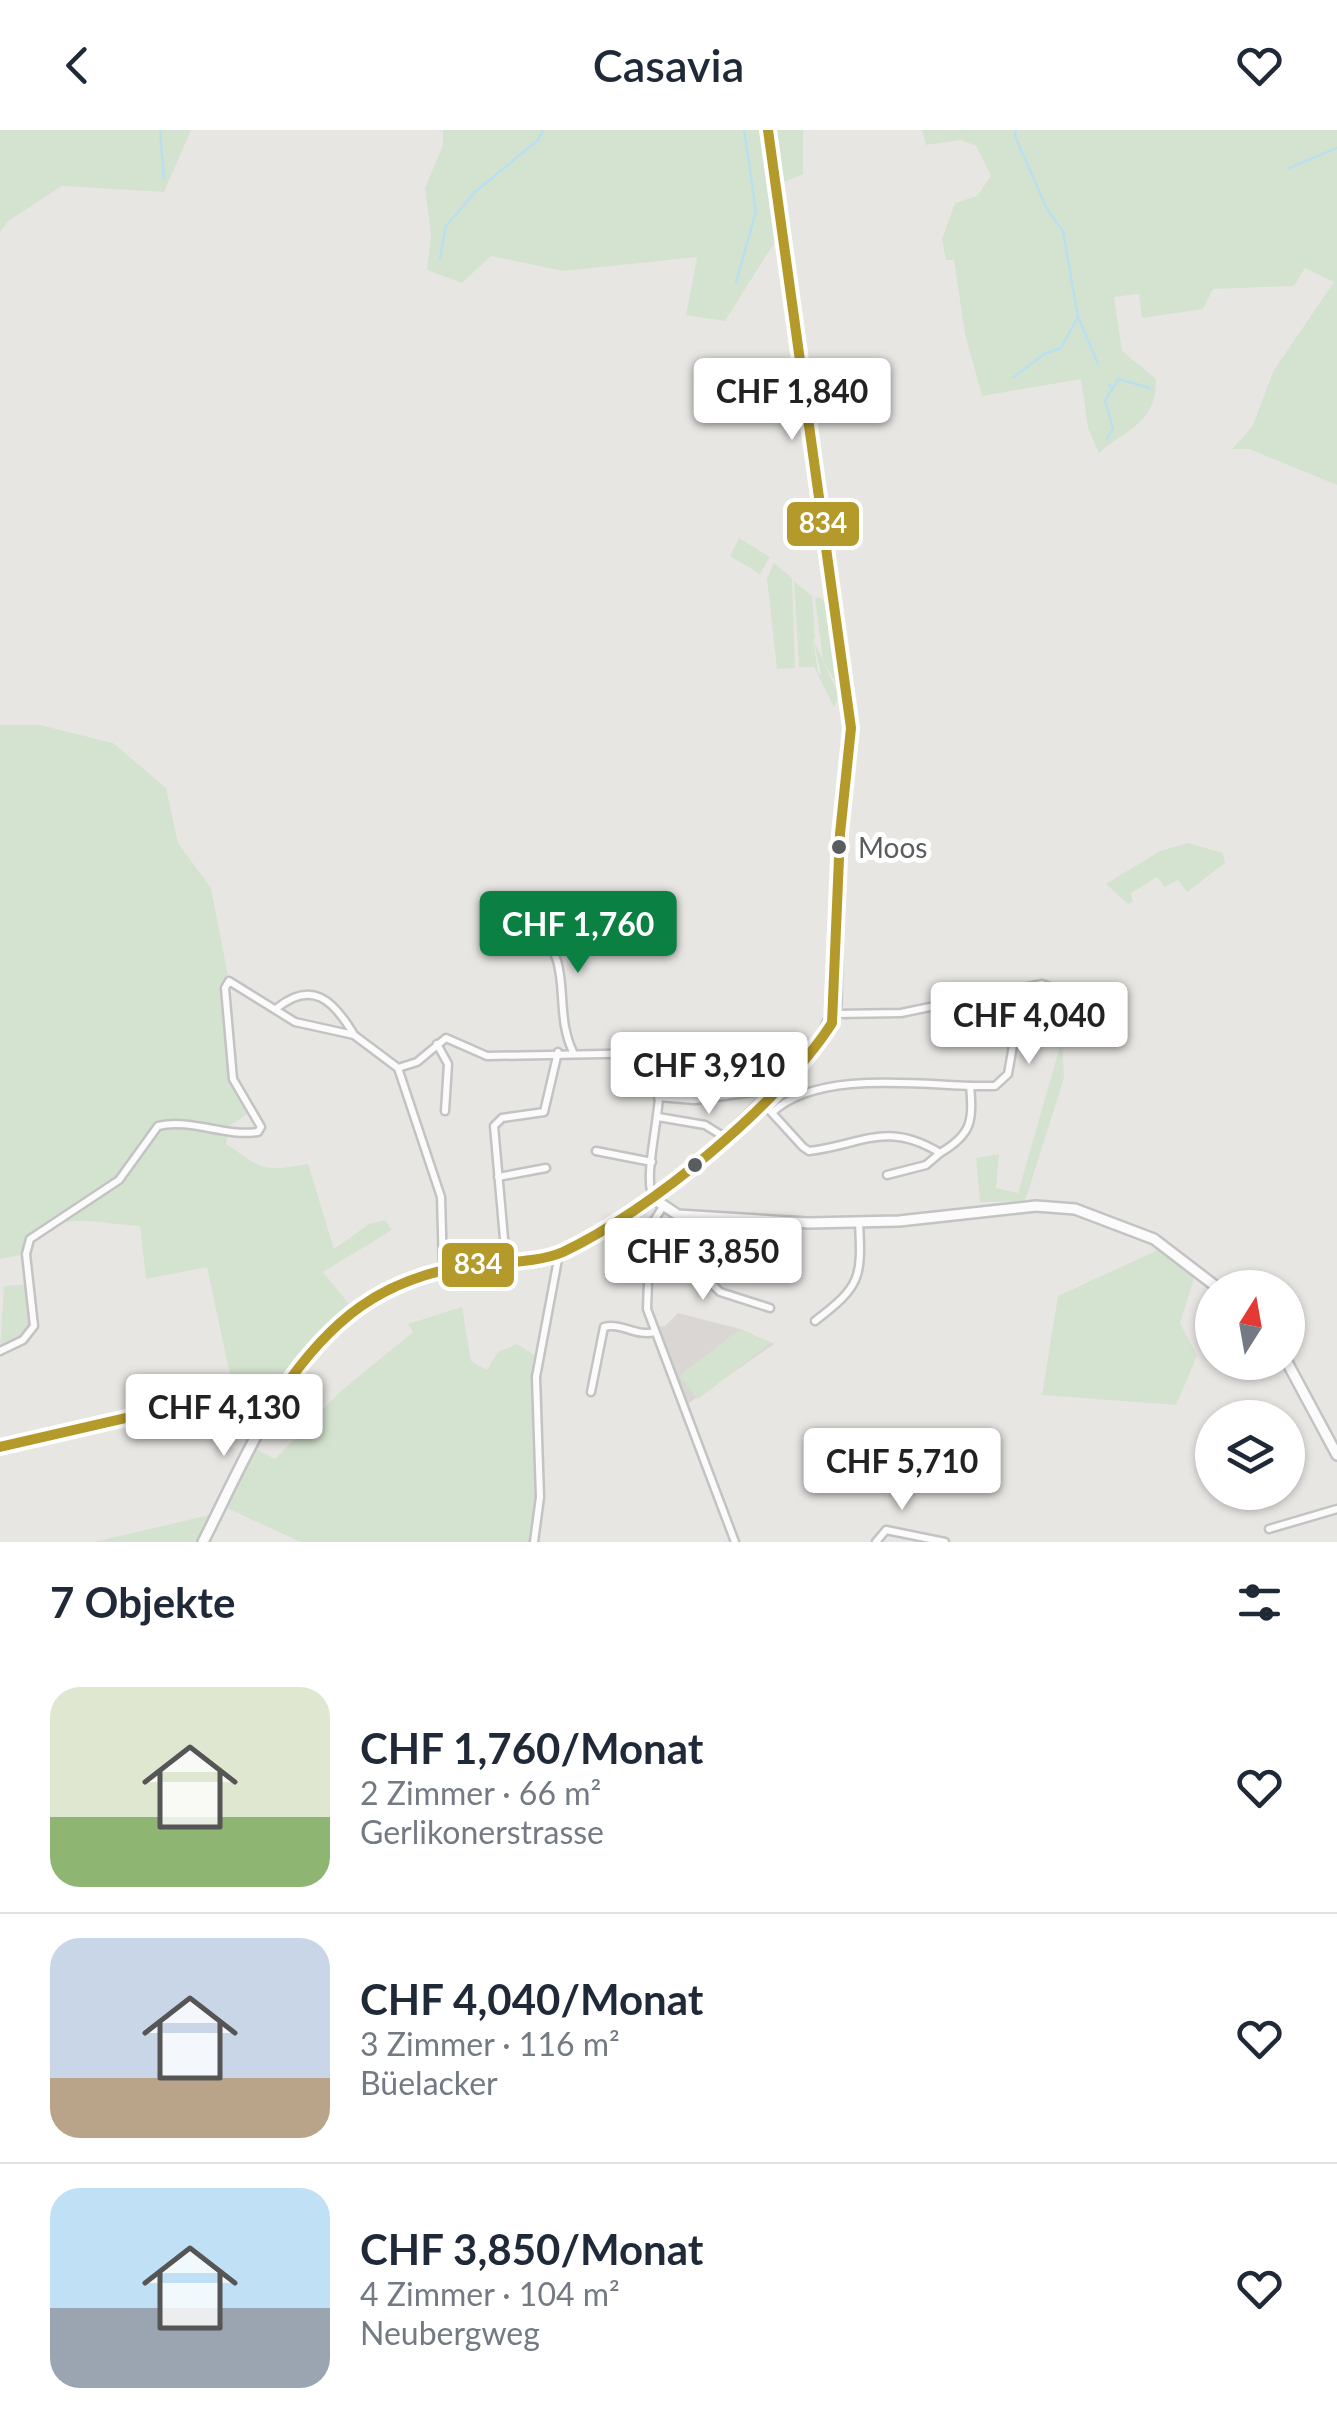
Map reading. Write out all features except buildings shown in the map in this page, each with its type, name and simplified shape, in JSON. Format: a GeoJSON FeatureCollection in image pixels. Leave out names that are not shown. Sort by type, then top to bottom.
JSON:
{"type":"FeatureCollection","features":[{"type":"Feature","properties":{"kind":"street"},"geometry":{"type":"LineString","coordinates":[[204,1542],[279,1395],[313,1346],[352,1310],[391,1287],[443,1268],[559,1254],[654,1199],[726,1138],[820,1043],[835,1014],[838,863],[851,728],[768,130]]}},
{"type":"Feature","properties":{"kind":"street"},"geometry":{"type":"LineString","coordinates":[[537,929],[558,954],[565,1034],[573,1052]]}},
{"type":"Feature","properties":{"kind":"street"},"geometry":{"type":"LineString","coordinates":[[0,1350],[23,1340],[34,1326],[26,1254],[30,1239],[119,1180],[158,1126],[174,1122],[228,1135],[258,1132],[260,1127],[232,1080],[225,988],[234,982],[295,1022],[354,1035]]}},
{"type":"Feature","properties":{"kind":"street"},"geometry":{"type":"LineString","coordinates":[[835,1014],[901,1013],[1042,984],[1056,989]]}},
{"type":"Feature","properties":{"kind":"street"},"geometry":{"type":"LineString","coordinates":[[772,1113],[792,1099],[858,1084],[996,1086],[1008,1074],[1023,988]]}},
{"type":"Feature","properties":{"kind":"street"},"geometry":{"type":"LineString","coordinates":[[277,1008],[294,994],[312,994],[336,1007],[354,1035],[398,1068],[440,1197],[443,1268]]}},
{"type":"Feature","properties":{"kind":"street"},"geometry":{"type":"LineString","coordinates":[[398,1068],[417,1062],[438,1044],[455,1038],[487,1056],[657,1053],[658,1117],[648,1188],[662,1208],[705,1218],[859,1222],[1036,1206],[1075,1210],[1154,1239],[1195,1270]]}},
{"type":"Feature","properties":{"kind":"street"},"geometry":{"type":"LineString","coordinates":[[438,1044],[448,1064],[446,1111]]}},
{"type":"Feature","properties":{"kind":"street"},"geometry":{"type":"LineString","coordinates":[[506,1260],[495,1122],[544,1112],[558,1052]]}},
{"type":"Feature","properties":{"kind":"street"},"geometry":{"type":"LineString","coordinates":[[887,1175],[926,1165],[968,1133],[973,1121],[970,1086]]}},
{"type":"Feature","properties":{"kind":"street"},"geometry":{"type":"LineString","coordinates":[[658,1097],[696,1100],[760,1091],[772,1113],[809,1150],[856,1138],[897,1137],[914,1139],[940,1153]]}},
{"type":"Feature","properties":{"kind":"street"},"geometry":{"type":"LineString","coordinates":[[658,1117],[705,1124],[726,1138]]}},
{"type":"Feature","properties":{"kind":"street"},"geometry":{"type":"LineString","coordinates":[[596,1151],[652,1162]]}},
{"type":"Feature","properties":{"kind":"street"},"geometry":{"type":"LineString","coordinates":[[498,1177],[546,1168]]}},
{"type":"Feature","properties":{"kind":"street"},"geometry":{"type":"LineString","coordinates":[[662,1208],[651,1224],[646,1304],[734,1542]]}},
{"type":"Feature","properties":{"kind":"street"},"geometry":{"type":"LineString","coordinates":[[815,1321],[852,1291],[858,1281],[859,1222]]}},
{"type":"Feature","properties":{"kind":"street"},"geometry":{"type":"LineString","coordinates":[[534,1542],[540,1496],[536,1377],[559,1254]]}},
{"type":"Feature","properties":{"kind":"street"},"geometry":{"type":"LineString","coordinates":[[648,1264],[704,1276],[720,1292],[770,1308]]}},
{"type":"Feature","properties":{"kind":"street"},"geometry":{"type":"LineString","coordinates":[[591,1392],[604,1328],[611,1325],[641,1335],[655,1332]]}},
{"type":"Feature","properties":{"kind":"street"},"geometry":{"type":"LineString","coordinates":[[1297,1380],[1337,1455]]}},
{"type":"Feature","properties":{"kind":"street"},"geometry":{"type":"LineString","coordinates":[[0,1447],[252,1389],[279,1395]]}},
{"type":"Feature","properties":{"kind":"street"},"geometry":{"type":"LineString","coordinates":[[1269,1529],[1337,1509]]}},
{"type":"Feature","properties":{"kind":"street"},"geometry":{"type":"LineString","coordinates":[[876,1542],[886,1530],[945,1542]]}},
{"type":"Feature","properties":{"kind":"shaded area"},"geometry":{"type":"Polygon","coordinates":[[[678,1313],[740,1329],[774,1344],[686,1405],[657,1327],[665,1326],[678,1313]]]}},
{"type":"Feature","properties":{"kind":"green space"},"geometry":{"type":"Polygon","coordinates":[[[0,130],[191,130],[164,192],[62,186],[8,221],[0,232],[0,130]]]}},
{"type":"Feature","properties":{"kind":"green space"},"geometry":{"type":"Polygon","coordinates":[[[443,130],[760,130],[776,240],[725,321],[686,315],[697,257],[563,271],[491,256],[462,283],[427,270],[431,235],[425,188],[443,145],[443,130]]]}},
{"type":"Feature","properties":{"kind":"green space"},"geometry":{"type":"Polygon","coordinates":[[[775,130],[803,130],[803,174],[784,182],[775,130]]]}},
{"type":"Feature","properties":{"kind":"green space"},"geometry":{"type":"Polygon","coordinates":[[[922,130],[1337,130],[1337,485],[1249,449],[1232,449],[1252,427],[1274,370],[1334,282],[1305,268],[1294,286],[1213,289],[1203,309],[1142,318],[1139,294],[1114,297],[1122,351],[1156,379],[1155,394],[1138,424],[1099,453],[1088,428],[1081,379],[982,396],[965,334],[954,260],[946,260],[942,239],[955,203],[977,196],[991,176],[976,146],[961,140],[926,145],[922,130]]]}},
{"type":"Feature","properties":{"kind":"green space"},"geometry":{"type":"Polygon","coordinates":[[[739,538],[770,557],[760,574],[730,556],[739,538]]]}},
{"type":"Feature","properties":{"kind":"green space"},"geometry":{"type":"Polygon","coordinates":[[[774,563],[792,578],[795,668],[777,669],[767,579],[774,563]]]}},
{"type":"Feature","properties":{"kind":"green space"},"geometry":{"type":"Polygon","coordinates":[[[794,581],[812,596],[813,639],[818,673],[821,675],[814,641],[839,695],[834,707],[814,667],[799,667],[794,581]]]}},
{"type":"Feature","properties":{"kind":"green space"},"geometry":{"type":"Polygon","coordinates":[[[815,598],[828,605],[839,689],[823,660],[815,598]]]}},
{"type":"Feature","properties":{"kind":"green space"},"geometry":{"type":"Polygon","coordinates":[[[0,725],[40,725],[113,743],[166,788],[178,843],[211,888],[229,981],[225,988],[233,1080],[249,1113],[229,1126],[237,1136],[228,1135],[226,1144],[270,1168],[308,1164],[334,1249],[369,1224],[385,1220],[392,1230],[323,1272],[353,1309],[279,1395],[234,1393],[207,1267],[146,1279],[140,1226],[90,1221],[60,1224],[35,1239],[26,1254],[0,1259],[0,725]]]}},
{"type":"Feature","properties":{"kind":"green space"},"geometry":{"type":"Polygon","coordinates":[[[1188,843],[1223,853],[1225,863],[1187,892],[1178,880],[1165,887],[1157,877],[1131,893],[1133,902],[1128,904],[1106,884],[1160,851],[1188,843]]]}},
{"type":"Feature","properties":{"kind":"green space"},"geometry":{"type":"Polygon","coordinates":[[[1062,1039],[1064,1078],[1025,1201],[980,1202],[976,1158],[999,1154],[996,1188],[1018,1193],[1062,1039]]]}},
{"type":"Feature","properties":{"kind":"green space"},"geometry":{"type":"Polygon","coordinates":[[[1158,1250],[1195,1275],[1180,1323],[1195,1352],[1195,1361],[1176,1405],[1042,1395],[1058,1296],[1158,1250]]]}},
{"type":"Feature","properties":{"kind":"green space"},"geometry":{"type":"Polygon","coordinates":[[[30,1284],[35,1315],[30,1333],[0,1351],[4,1286],[30,1284]]]}},
{"type":"Feature","properties":{"kind":"green space"},"geometry":{"type":"Polygon","coordinates":[[[462,1307],[471,1361],[487,1370],[498,1352],[517,1344],[539,1358],[540,1497],[534,1542],[301,1542],[222,1506],[252,1447],[275,1459],[341,1391],[413,1332],[408,1324],[462,1307]]]}},
{"type":"Feature","properties":{"kind":"green space"},"geometry":{"type":"Polygon","coordinates":[[[740,1329],[771,1343],[698,1399],[679,1376],[740,1329]]]}},
{"type":"Feature","properties":{"kind":"green space"},"geometry":{"type":"Polygon","coordinates":[[[218,1513],[203,1542],[94,1542],[218,1513]]]}},
{"type":"Feature","properties":{"kind":"waterway"},"geometry":{"type":"LineString","coordinates":[[160,130],[164,179]]}},
{"type":"Feature","properties":{"kind":"waterway"},"geometry":{"type":"LineString","coordinates":[[440,258],[446,226],[475,192],[538,140],[543,130]]}},
{"type":"Feature","properties":{"kind":"waterway"},"geometry":{"type":"LineString","coordinates":[[736,283],[756,211],[744,130]]}},
{"type":"Feature","properties":{"kind":"waterway"},"geometry":{"type":"LineString","coordinates":[[1014,377],[1044,354],[1061,348],[1078,317],[1063,231],[1047,209],[1015,136],[1016,130]]}},
{"type":"Feature","properties":{"kind":"waterway"},"geometry":{"type":"LineString","coordinates":[[1289,168],[1337,148]]}},
{"type":"Feature","properties":{"kind":"waterway"},"geometry":{"type":"LineString","coordinates":[[1079,319],[1098,364]]}},
{"type":"Feature","properties":{"kind":"waterway"},"geometry":{"type":"LineString","coordinates":[[1109,385],[1113,388],[1118,379],[1150,388]]}},
{"type":"Feature","properties":{"kind":"waterway"},"geometry":{"type":"LineString","coordinates":[[1107,439],[1113,428],[1105,400],[1113,388]]}},
{"type":"Feature","properties":{"kind":"transit line","name":"834"},"geometry":{"type":"LineString","coordinates":[[279,1395],[317,1345],[360,1307],[384,1292],[440,1271],[553,1256],[634,1210],[673,1183],[747,1120],[809,1054],[832,1023],[840,834],[851,728],[768,130]]}},
{"type":"Feature","properties":{"kind":"transit line","name":"834"},"geometry":{"type":"LineString","coordinates":[[0,1447],[252,1389],[279,1395]]}},
{"type":"Feature","properties":{"kind":"place","name":"Moos"},"geometry":{"type":"Point","coordinates":[839,847]}}]}
